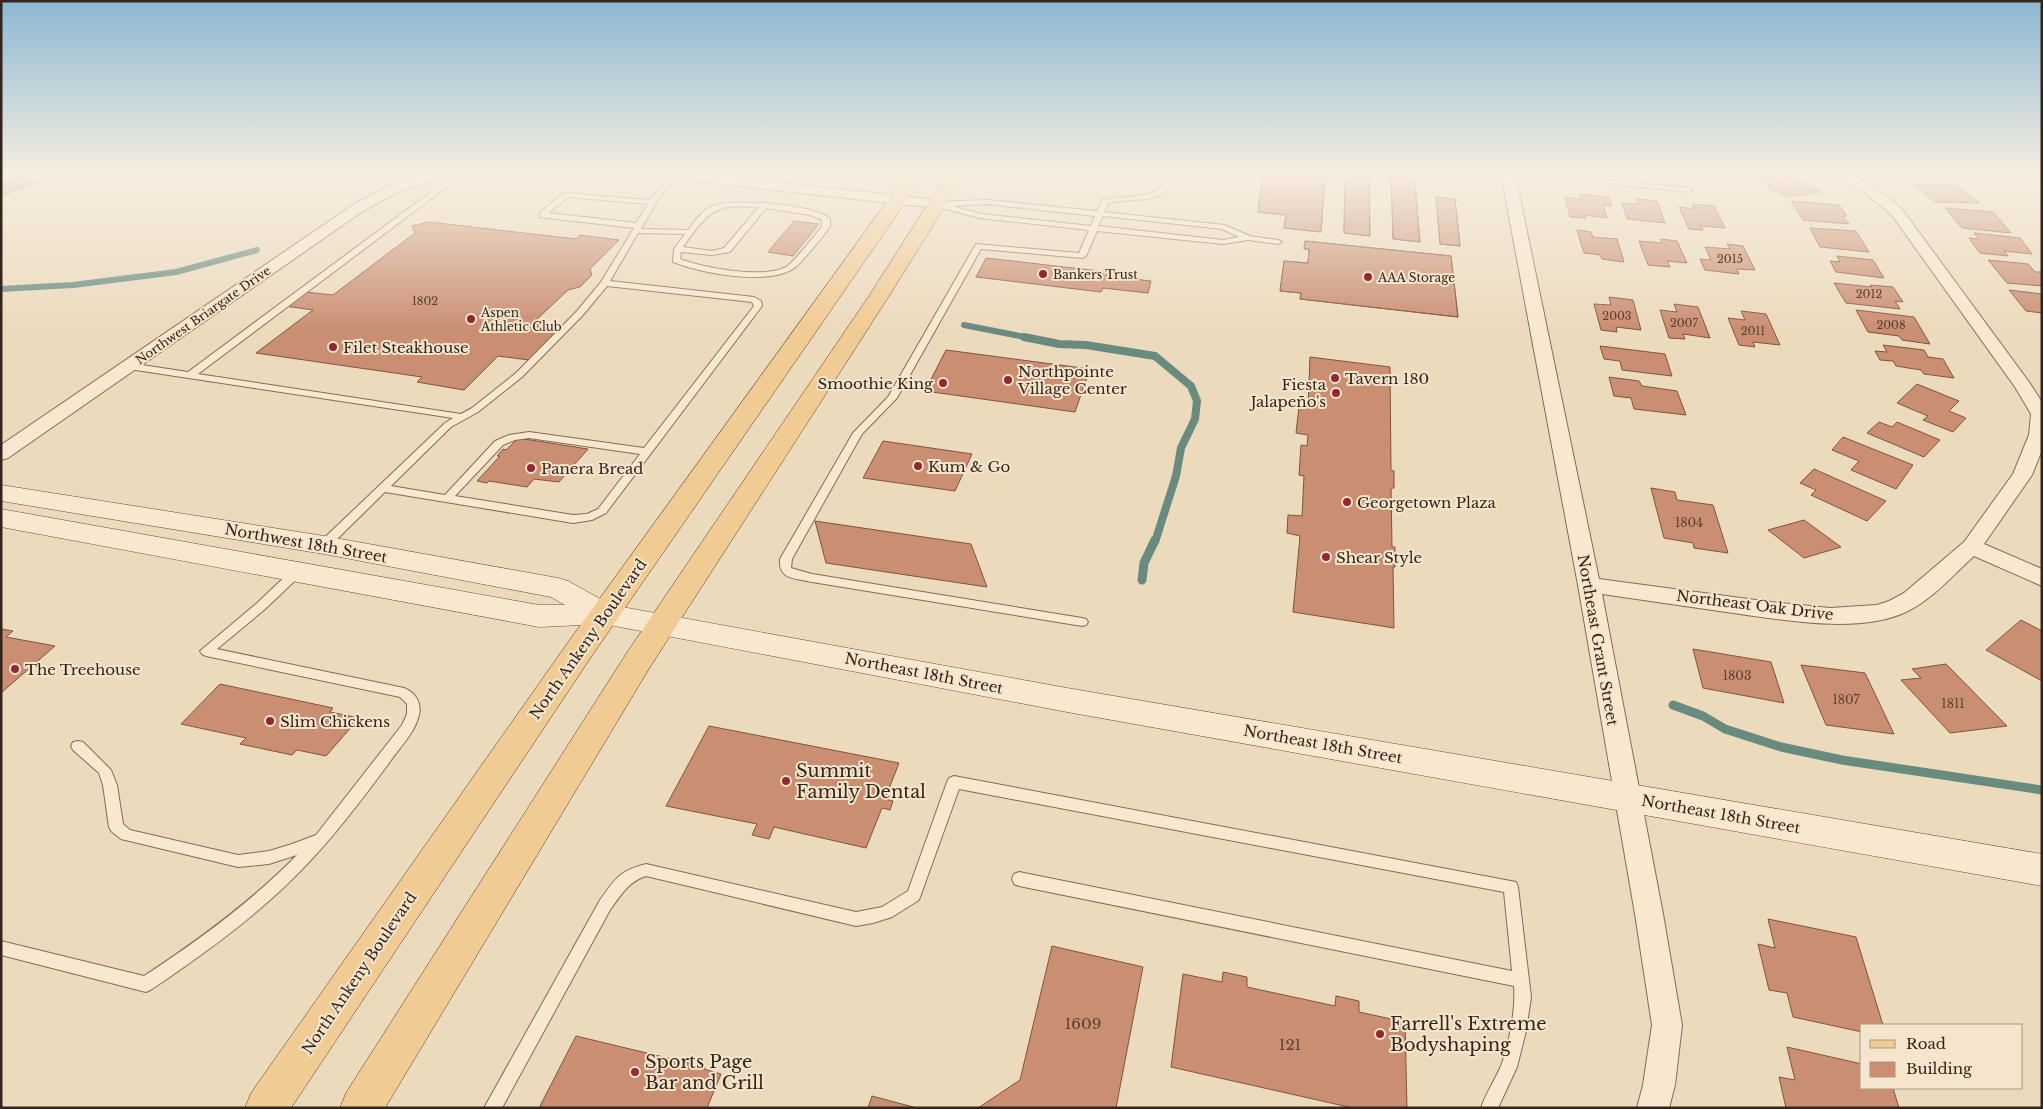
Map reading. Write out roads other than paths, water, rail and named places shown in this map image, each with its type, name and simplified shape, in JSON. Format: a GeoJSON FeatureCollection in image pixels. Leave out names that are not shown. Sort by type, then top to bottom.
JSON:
{"type":"FeatureCollection","features":[{"type":"Feature","properties":{"kind":"main road","name":"North Ankeny Boulevard"},"geometry":{"type":"LineString","coordinates":[[266,1108],[604,614],[880,226]]}},
{"type":"Feature","properties":{"kind":"main road"},"geometry":{"type":"LineString","coordinates":[[361,1108],[662,624],[923,226]]}},
{"type":"Feature","properties":{"kind":"main road","name":"Northwest 18th Street"},"geometry":{"type":"LineString","coordinates":[[1,493],[324,546],[558,588],[604,614]]}},
{"type":"Feature","properties":{"kind":"main road"},"geometry":{"type":"LineString","coordinates":[[1,518],[539,616],[604,614]]}},
{"type":"Feature","properties":{"kind":"main road","name":"Northeast 18th Street"},"geometry":{"type":"LineString","coordinates":[[604,614],[1067,700],[2042,870]]}},
{"type":"Feature","properties":{"kind":"street","name":"Northwest Briargate Drive"},"geometry":{"type":"LineString","coordinates":[[1,454],[333,226]]}},
{"type":"Feature","properties":{"kind":"street","name":"Northeast Grant Street"},"geometry":{"type":"LineString","coordinates":[[1518,226],[1589,585],[1626,797],[1650,914],[1667,1025],[1659,1085],[1653,1108]]}},
{"type":"Feature","properties":{"kind":"street","name":"Northeast Oak Drive"},"geometry":{"type":"LineString","coordinates":[[1589,585],[1791,612],[1854,616],[1897,607],[1912,599],[1971,547],[2022,475],[2038,435],[2040,414],[1990,338],[1907,226]]}},
{"type":"Feature","properties":{"kind":"street"},"geometry":{"type":"LineString","coordinates":[[1971,547],[2042,578]]}},
{"type":"Feature","properties":{"kind":"lane"},"geometry":{"type":"LineString","coordinates":[[190,375],[390,226]]}},
{"type":"Feature","properties":{"kind":"lane"},"geometry":{"type":"LineString","coordinates":[[622,226],[690,232]]}},
{"type":"Feature","properties":{"kind":"lane"},"geometry":{"type":"LineString","coordinates":[[696,226],[678,249],[676,260],[688,265],[755,276],[770,275],[790,268],[826,226]]}},
{"type":"Feature","properties":{"kind":"lane"},"geometry":{"type":"LineString","coordinates":[[678,249],[712,253],[727,250],[747,226]]}},
{"type":"Feature","properties":{"kind":"lane"},"geometry":{"type":"LineString","coordinates":[[1073,226],[1223,242],[1248,238],[1278,242]]}},
{"type":"Feature","properties":{"kind":"lane"},"geometry":{"type":"LineString","coordinates":[[1212,226],[1224,227],[1248,238]]}},
{"type":"Feature","properties":{"kind":"lane"},"geometry":{"type":"LineString","coordinates":[[324,546],[448,425],[475,410],[519,375],[580,313],[606,283],[638,228]]}},
{"type":"Feature","properties":{"kind":"lane"},"geometry":{"type":"LineString","coordinates":[[1082,622],[812,578],[790,573],[785,569],[786,559],[858,433],[892,398],[979,246],[1082,256],[1094,228]]}},
{"type":"Feature","properties":{"kind":"lane"},"geometry":{"type":"LineString","coordinates":[[383,488],[573,519],[584,519],[596,515],[602,510],[758,306],[758,303],[754,300],[606,283]]}},
{"type":"Feature","properties":{"kind":"lane"},"geometry":{"type":"LineString","coordinates":[[129,366],[462,416]]}},
{"type":"Feature","properties":{"kind":"lane"},"geometry":{"type":"LineString","coordinates":[[448,498],[499,443],[513,437],[529,434],[647,452]]}},
{"type":"Feature","properties":{"kind":"lane"},"geometry":{"type":"LineString","coordinates":[[1,948],[146,984],[198,949],[260,898],[301,861],[320,839],[408,727],[413,714],[412,702],[404,693],[206,651],[260,608],[297,572]]}},
{"type":"Feature","properties":{"kind":"lane"},"geometry":{"type":"LineString","coordinates":[[78,746],[104,770],[110,785],[116,827],[126,835],[238,860],[256,861],[278,857],[320,839]]}},
{"type":"Feature","properties":{"kind":"lane"},"geometry":{"type":"LineString","coordinates":[[492,1108],[586,938],[621,882],[632,874],[646,870],[856,919],[879,917],[914,895],[954,782],[1511,887],[1523,996],[1518,1032],[1509,1067],[1489,1108]]}},
{"type":"Feature","properties":{"kind":"lane"},"geometry":{"type":"LineString","coordinates":[[1019,879],[1522,980]]}},
{"type":"Feature","properties":{"kind":"waterway"},"geometry":{"type":"LineString","coordinates":[[1,289],[73,285],[176,272],[257,250]]}},
{"type":"Feature","properties":{"kind":"waterway"},"geometry":{"type":"LineString","coordinates":[[964,325],[1030,338]]}},
{"type":"Feature","properties":{"kind":"waterway"},"geometry":{"type":"LineString","coordinates":[[1024,337],[1059,344],[1086,345],[1155,356],[1191,386],[1197,401],[1195,419],[1181,448],[1176,476],[1155,542]]}},
{"type":"Feature","properties":{"kind":"waterway"},"geometry":{"type":"LineString","coordinates":[[1142,580],[1144,563],[1155,540]]}},
{"type":"Feature","properties":{"kind":"waterway"},"geometry":{"type":"LineString","coordinates":[[1673,705],[1703,716],[1725,729],[1781,747],[1842,760],[2042,790]]}},
{"type":"Feature","properties":{"kind":"place","name":"Bankers Trust"},"geometry":{"type":"Point","coordinates":[1043,274]}},
{"type":"Feature","properties":{"kind":"place","name":"AAA Storage"},"geometry":{"type":"Point","coordinates":[1368,277]}},
{"type":"Feature","properties":{"kind":"place","name":"Aspen Athletic Club"},"geometry":{"type":"Point","coordinates":[471,319]}},
{"type":"Feature","properties":{"kind":"place","name":"Filet Steakhouse"},"geometry":{"type":"Point","coordinates":[333,347]}},
{"type":"Feature","properties":{"kind":"place","name":"Tavern 180"},"geometry":{"type":"Point","coordinates":[1335,378]}},
{"type":"Feature","properties":{"kind":"place","name":"Northpointe Village Center"},"geometry":{"type":"Point","coordinates":[1008,380]}},
{"type":"Feature","properties":{"kind":"place","name":"Smoothie King"},"geometry":{"type":"Point","coordinates":[943,383]}},
{"type":"Feature","properties":{"kind":"place","name":"Fiesta Jalapeño's"},"geometry":{"type":"Point","coordinates":[1336,393]}},
{"type":"Feature","properties":{"kind":"place","name":"Kum & Go"},"geometry":{"type":"Point","coordinates":[918,466]}},
{"type":"Feature","properties":{"kind":"place","name":"Panera Bread"},"geometry":{"type":"Point","coordinates":[531,468]}},
{"type":"Feature","properties":{"kind":"place","name":"Georgetown Plaza"},"geometry":{"type":"Point","coordinates":[1347,502]}},
{"type":"Feature","properties":{"kind":"place","name":"Shear Style"},"geometry":{"type":"Point","coordinates":[1326,557]}},
{"type":"Feature","properties":{"kind":"place","name":"The Treehouse"},"geometry":{"type":"Point","coordinates":[15,669]}},
{"type":"Feature","properties":{"kind":"place","name":"Slim Chickens"},"geometry":{"type":"Point","coordinates":[270,721]}},
{"type":"Feature","properties":{"kind":"place","name":"Summit Family Dental"},"geometry":{"type":"Point","coordinates":[786,781]}},
{"type":"Feature","properties":{"kind":"place","name":"Farrell's Extreme Bodyshaping"},"geometry":{"type":"Point","coordinates":[1380,1034]}},
{"type":"Feature","properties":{"kind":"place","name":"Sports Page Bar and Grill"},"geometry":{"type":"Point","coordinates":[635,1072]}}]}
